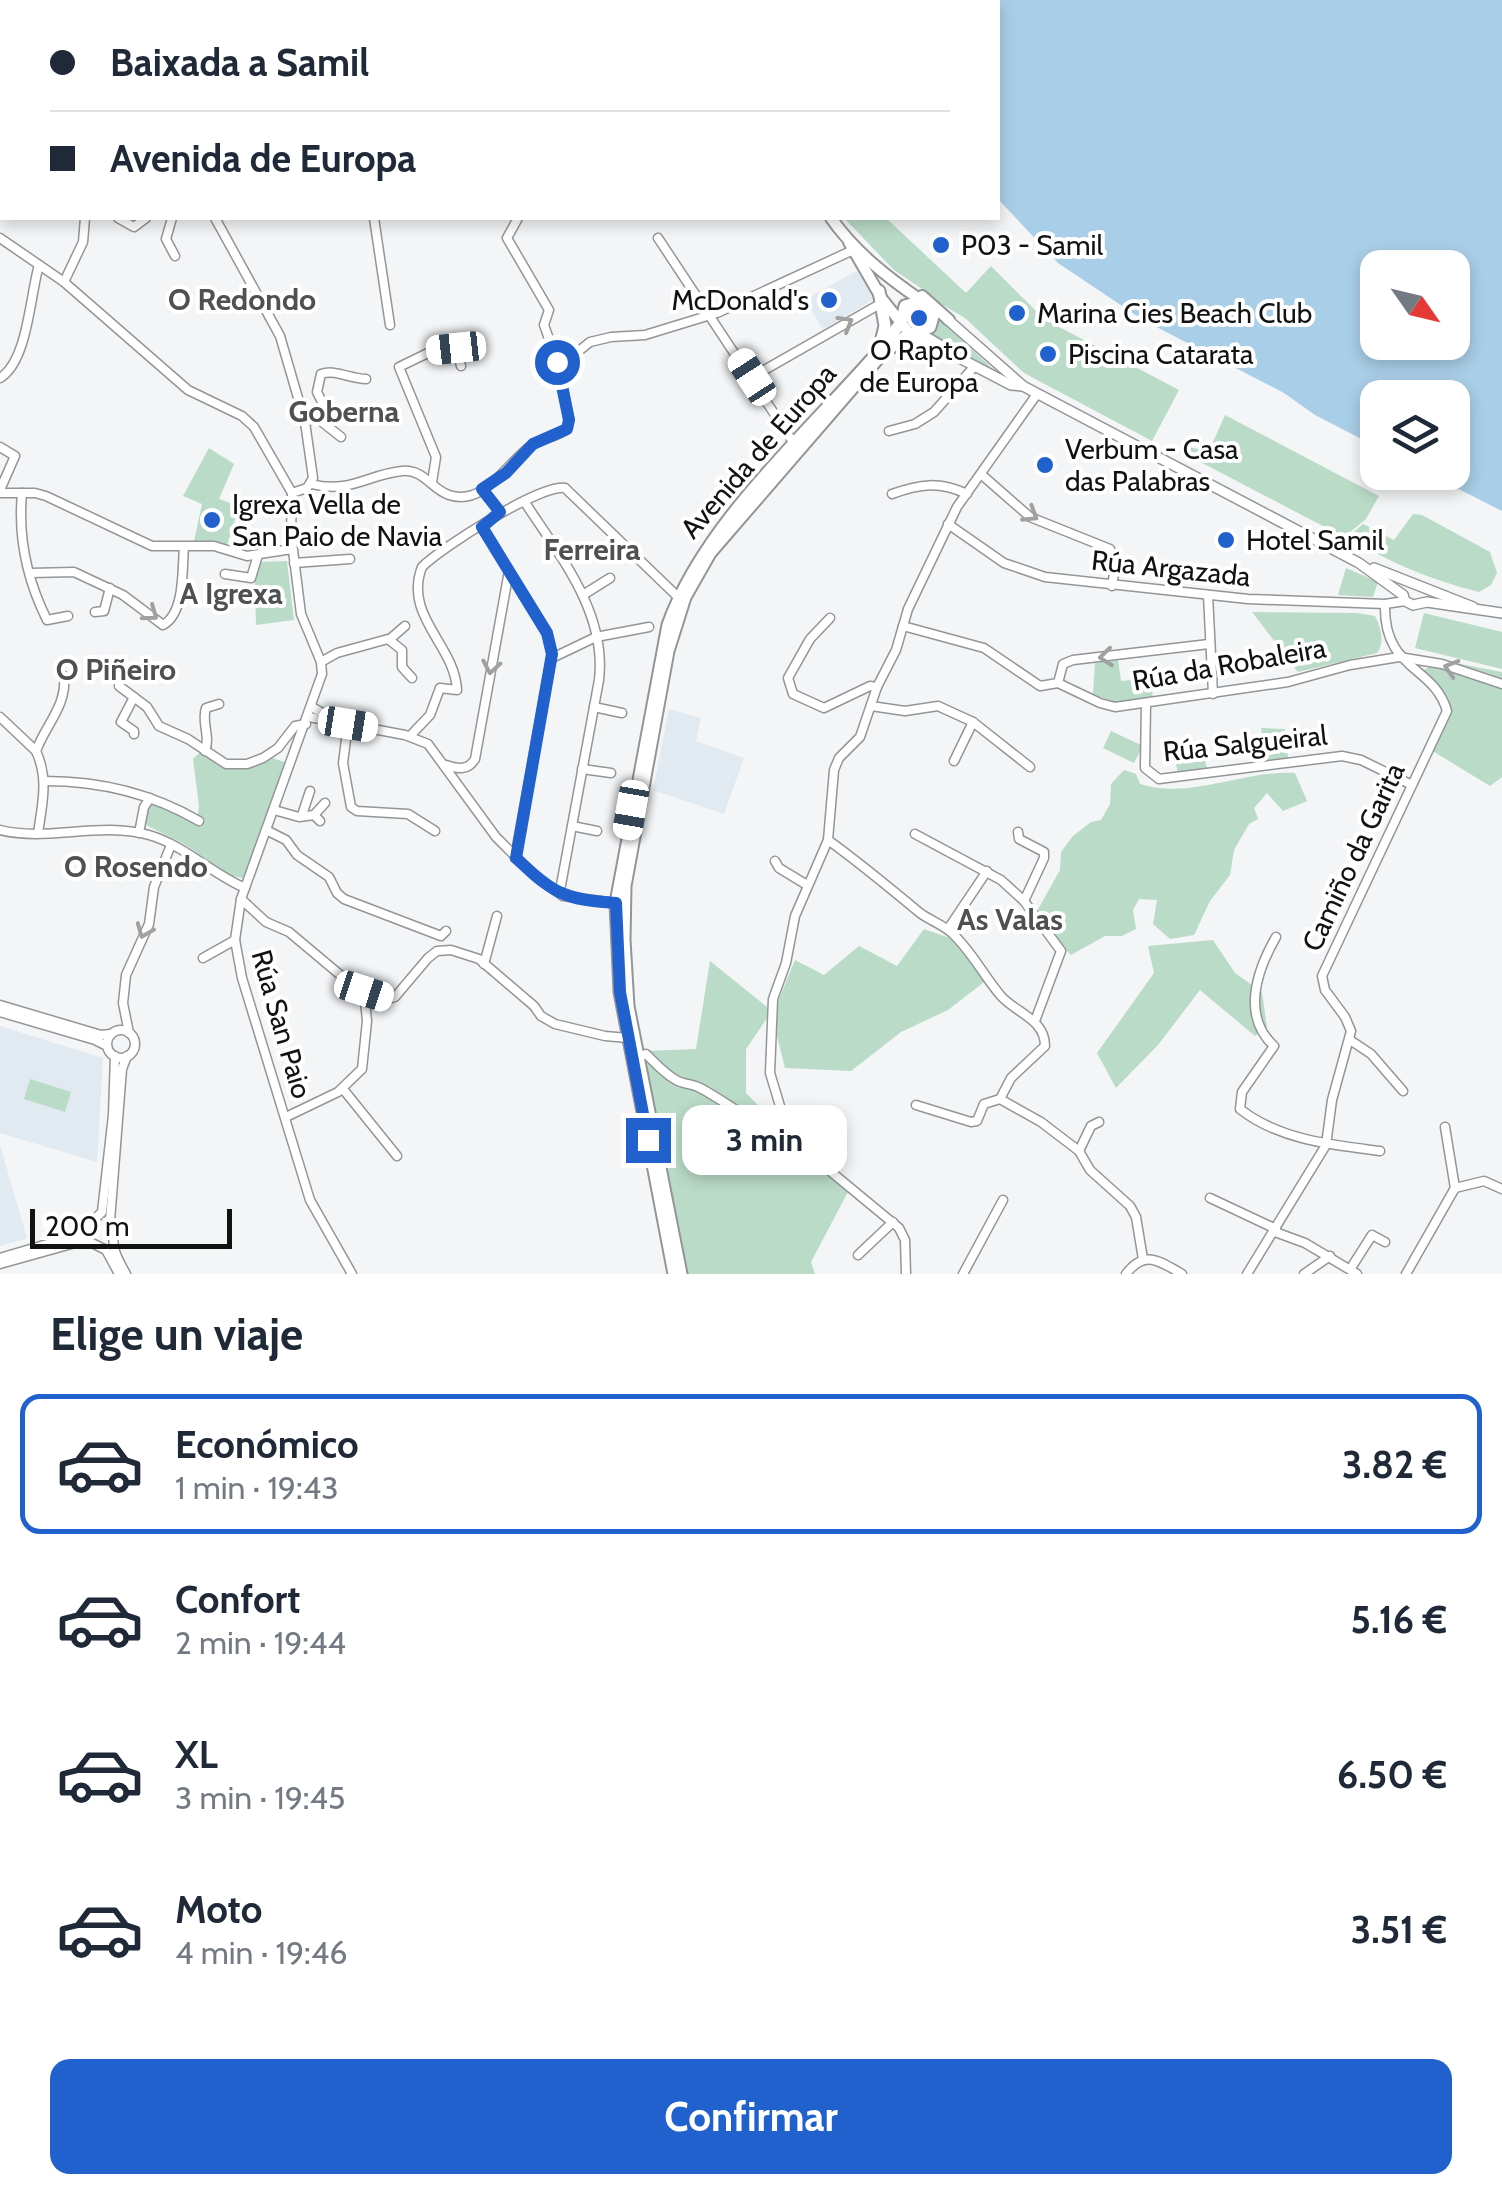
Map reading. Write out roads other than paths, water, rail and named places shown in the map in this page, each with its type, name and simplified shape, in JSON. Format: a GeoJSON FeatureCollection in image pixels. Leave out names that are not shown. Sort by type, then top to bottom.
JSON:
{"type":"FeatureCollection","features":[{"type":"Feature","properties":{"kind":"main road"},"geometry":{"type":"LineString","coordinates":[[832,220],[880,297],[901,320],[915,333],[932,324],[927,305],[850,246]]}},
{"type":"Feature","properties":{"kind":"main road"},"geometry":{"type":"LineString","coordinates":[[883,272],[932,302],[949,320]]}},
{"type":"Feature","properties":{"kind":"main road"},"geometry":{"type":"LineString","coordinates":[[860,376],[883,338],[880,297]]}},
{"type":"Feature","properties":{"kind":"main road"},"geometry":{"type":"LineString","coordinates":[[901,320],[908,304],[927,305]]}},
{"type":"Feature","properties":{"kind":"main road","name":"Avenida de Europa"},"geometry":{"type":"LineString","coordinates":[[678,1274],[624,973],[623,907],[678,616],[692,581],[710,553],[860,376],[901,320]]}},
{"type":"Feature","properties":{"kind":"main road","name":"Avenida de Europa"},"geometry":{"type":"LineString","coordinates":[[678,1274],[620,992],[616,903],[668,624],[678,596],[704,550],[794,445],[860,376],[890,346],[915,333]]}},
{"type":"Feature","properties":{"kind":"main road"},"geometry":{"type":"LineString","coordinates":[[860,376],[906,341],[923,342],[954,356]]}},
{"type":"Feature","properties":{"kind":"street"},"geometry":{"type":"LineString","coordinates":[[64,282],[83,242],[85,220]]}},
{"type":"Feature","properties":{"kind":"street"},"geometry":{"type":"LineString","coordinates":[[122,220],[134,227],[143,220]]}},
{"type":"Feature","properties":{"kind":"street"},"geometry":{"type":"LineString","coordinates":[[171,220],[166,239],[175,256]]}},
{"type":"Feature","properties":{"kind":"street"},"geometry":{"type":"LineString","coordinates":[[217,220],[280,336],[304,422],[311,484]]}},
{"type":"Feature","properties":{"kind":"street"},"geometry":{"type":"LineString","coordinates":[[374,220],[390,324]]}},
{"type":"Feature","properties":{"kind":"street"},"geometry":{"type":"LineString","coordinates":[[292,493],[311,484],[334,487],[368,482],[401,471],[415,472],[454,496],[482,489],[506,473],[533,444],[567,429],[569,420],[559,366],[544,325],[549,310],[507,238],[517,220]]}},
{"type":"Feature","properties":{"kind":"street"},"geometry":{"type":"LineString","coordinates":[[0,238],[64,282],[188,390],[250,422],[292,493],[292,549],[304,622],[321,662],[337,653],[390,639],[405,626]]}},
{"type":"Feature","properties":{"kind":"street"},"geometry":{"type":"LineString","coordinates":[[658,238],[794,445]]}},
{"type":"Feature","properties":{"kind":"street"},"geometry":{"type":"LineString","coordinates":[[559,366],[590,342],[611,336],[645,335],[764,294],[850,246]]}},
{"type":"Feature","properties":{"kind":"street"},"geometry":{"type":"LineString","coordinates":[[0,378],[11,370],[28,327],[32,287],[39,265]]}},
{"type":"Feature","properties":{"kind":"street"},"geometry":{"type":"LineString","coordinates":[[752,377],[880,297]]}},
{"type":"Feature","properties":{"kind":"street"},"geometry":{"type":"LineString","coordinates":[[927,305],[1037,394],[1360,563],[1473,606],[1502,613]]}},
{"type":"Feature","properties":{"kind":"street"},"geometry":{"type":"LineString","coordinates":[[915,333],[1010,384],[1023,386]]}},
{"type":"Feature","properties":{"kind":"street"},"geometry":{"type":"LineString","coordinates":[[432,482],[436,456],[399,366],[432,351],[456,348],[462,366]]}},
{"type":"Feature","properties":{"kind":"street"},"geometry":{"type":"LineString","coordinates":[[888,431],[915,424],[934,412],[974,366]]}},
{"type":"Feature","properties":{"kind":"street"},"geometry":{"type":"LineString","coordinates":[[304,422],[317,418],[326,404],[316,392],[322,374],[366,379]]}},
{"type":"Feature","properties":{"kind":"street"},"geometry":{"type":"LineString","coordinates":[[906,1274],[904,1240],[894,1222],[824,1166],[783,1116],[768,1062],[774,999],[786,962],[790,932],[828,840],[834,770],[839,758],[860,737],[877,687],[948,524],[1037,394]]}},
{"type":"Feature","properties":{"kind":"street"},"geometry":{"type":"LineString","coordinates":[[317,418],[341,436]]}},
{"type":"Feature","properties":{"kind":"street"},"geometry":{"type":"LineString","coordinates":[[0,446],[14,456],[0,491],[46,496],[144,543],[214,546],[238,556],[292,549]]}},
{"type":"Feature","properties":{"kind":"street"},"geometry":{"type":"LineString","coordinates":[[982,475],[1030,517],[1110,549],[1115,556],[1112,586]]}},
{"type":"Feature","properties":{"kind":"street"},"geometry":{"type":"LineString","coordinates":[[892,494],[925,484],[947,486],[967,494]]}},
{"type":"Feature","properties":{"kind":"street"},"geometry":{"type":"LineString","coordinates":[[410,736],[430,715],[440,688],[457,690],[451,668],[422,617],[418,577],[431,558],[500,512],[558,486],[572,491],[678,596]]}},
{"type":"Feature","properties":{"kind":"street"},"geometry":{"type":"LineString","coordinates":[[482,489],[500,512]]}},
{"type":"Feature","properties":{"kind":"street"},"geometry":{"type":"LineString","coordinates":[[22,492],[20,522],[30,574],[47,620],[68,616]]}},
{"type":"Feature","properties":{"kind":"street"},"geometry":{"type":"LineString","coordinates":[[524,501],[583,595],[599,637],[600,667],[594,707],[561,886],[568,898]]}},
{"type":"Feature","properties":{"kind":"street","name":"Rúa Argazada"},"geometry":{"type":"LineString","coordinates":[[948,524],[994,558],[1030,574],[1208,595],[1385,604],[1404,598]]}},
{"type":"Feature","properties":{"kind":"street"},"geometry":{"type":"LineString","coordinates":[[482,527],[547,633],[552,658],[516,858]]}},
{"type":"Feature","properties":{"kind":"street"},"geometry":{"type":"LineString","coordinates":[[30,574],[70,570],[110,588],[166,624],[178,605],[184,547]]}},
{"type":"Feature","properties":{"kind":"street"},"geometry":{"type":"LineString","coordinates":[[225,574],[251,578],[258,555]]}},
{"type":"Feature","properties":{"kind":"street"},"geometry":{"type":"LineString","coordinates":[[294,563],[350,559]]}},
{"type":"Feature","properties":{"kind":"street"},"geometry":{"type":"LineString","coordinates":[[1360,563],[1413,604],[1421,601],[1473,606]]}},
{"type":"Feature","properties":{"kind":"street"},"geometry":{"type":"LineString","coordinates":[[446,765],[463,768],[471,765],[474,758],[509,572]]}},
{"type":"Feature","properties":{"kind":"street"},"geometry":{"type":"LineString","coordinates":[[583,595],[610,578]]}},
{"type":"Feature","properties":{"kind":"street"},"geometry":{"type":"LineString","coordinates":[[1404,598],[1406,589],[1417,586]]}},
{"type":"Feature","properties":{"kind":"street"},"geometry":{"type":"LineString","coordinates":[[1417,586],[1423,593],[1421,601]]}},
{"type":"Feature","properties":{"kind":"street"},"geometry":{"type":"LineString","coordinates":[[95,612],[104,611],[110,588]]}},
{"type":"Feature","properties":{"kind":"street"},"geometry":{"type":"LineString","coordinates":[[1208,595],[1213,694]]}},
{"type":"Feature","properties":{"kind":"street"},"geometry":{"type":"LineString","coordinates":[[1385,604],[1386,632],[1399,657],[1442,664],[1502,684]]}},
{"type":"Feature","properties":{"kind":"street"},"geometry":{"type":"LineString","coordinates":[[830,618],[800,654],[788,678],[793,694],[824,708],[870,686],[877,687]]}},
{"type":"Feature","properties":{"kind":"street"},"geometry":{"type":"LineString","coordinates":[[903,626],[984,648],[1040,686],[1058,683]]}},
{"type":"Feature","properties":{"kind":"street"},"geometry":{"type":"LineString","coordinates":[[552,658],[599,637],[650,627]]}},
{"type":"Feature","properties":{"kind":"street"},"geometry":{"type":"LineString","coordinates":[[390,639],[402,650],[402,667],[412,678]]}},
{"type":"Feature","properties":{"kind":"street","name":"Rúa da Robaleira"},"geometry":{"type":"LineString","coordinates":[[1209,644],[1073,660],[1063,664],[1058,683],[1108,706],[1213,694],[1399,657]]}},
{"type":"Feature","properties":{"kind":"street","name":"Camiño da Garita"},"geometry":{"type":"LineString","coordinates":[[1350,1040],[1349,1023],[1325,990],[1322,976],[1447,711],[1439,695],[1399,657]]}},
{"type":"Feature","properties":{"kind":"street","name":"Rúa San Paio"},"geometry":{"type":"LineString","coordinates":[[321,662],[321,681],[241,899],[235,940],[242,978],[310,1200],[352,1274]]}},
{"type":"Feature","properties":{"kind":"street"},"geometry":{"type":"LineString","coordinates":[[36,751],[46,725],[64,699],[64,676]]}},
{"type":"Feature","properties":{"kind":"street"},"geometry":{"type":"LineString","coordinates":[[119,686],[146,707],[159,726],[226,764],[253,762],[278,748],[295,726],[309,716],[410,736],[428,744],[516,858],[550,887],[568,898],[616,903]]}},
{"type":"Feature","properties":{"kind":"street"},"geometry":{"type":"LineString","coordinates":[[134,696],[121,722],[132,728],[134,734]]}},
{"type":"Feature","properties":{"kind":"street","name":"Rúa Salgueiral"},"geometry":{"type":"LineString","coordinates":[[1146,703],[1146,768],[1159,779],[1342,756],[1361,760],[1410,784]]}},
{"type":"Feature","properties":{"kind":"street"},"geometry":{"type":"LineString","coordinates":[[206,751],[206,708],[219,704]]}},
{"type":"Feature","properties":{"kind":"street"},"geometry":{"type":"LineString","coordinates":[[871,706],[905,711],[938,706],[973,722],[1030,767]]}},
{"type":"Feature","properties":{"kind":"street"},"geometry":{"type":"LineString","coordinates":[[594,707],[622,712]]}},
{"type":"Feature","properties":{"kind":"street"},"geometry":{"type":"LineString","coordinates":[[0,717],[36,751],[45,781],[38,834]]}},
{"type":"Feature","properties":{"kind":"street"},"geometry":{"type":"LineString","coordinates":[[954,761],[973,722]]}},
{"type":"Feature","properties":{"kind":"street"},"geometry":{"type":"LineString","coordinates":[[343,723],[343,762],[351,807],[357,811],[408,814],[435,830]]}},
{"type":"Feature","properties":{"kind":"street"},"geometry":{"type":"LineString","coordinates":[[278,748],[284,758],[292,761]]}},
{"type":"Feature","properties":{"kind":"street"},"geometry":{"type":"LineString","coordinates":[[455,781],[463,768]]}},
{"type":"Feature","properties":{"kind":"street"},"geometry":{"type":"LineString","coordinates":[[582,768],[611,774]]}},
{"type":"Feature","properties":{"kind":"street"},"geometry":{"type":"LineString","coordinates":[[45,781],[83,782],[160,800],[199,821]]}},
{"type":"Feature","properties":{"kind":"street"},"geometry":{"type":"LineString","coordinates":[[302,815],[310,791]]}},
{"type":"Feature","properties":{"kind":"street"},"geometry":{"type":"LineString","coordinates":[[139,833],[144,806],[150,798]]}},
{"type":"Feature","properties":{"kind":"street"},"geometry":{"type":"LineString","coordinates":[[274,810],[317,818],[325,803]]}},
{"type":"Feature","properties":{"kind":"street"},"geometry":{"type":"LineString","coordinates":[[572,826],[597,831]]}},
{"type":"Feature","properties":{"kind":"street"},"geometry":{"type":"LineString","coordinates":[[0,830],[38,834],[84,829],[139,833],[172,845],[245,888]]}},
{"type":"Feature","properties":{"kind":"street"},"geometry":{"type":"LineString","coordinates":[[266,830],[286,840],[297,855],[329,876],[344,899],[441,936],[446,931]]}},
{"type":"Feature","properties":{"kind":"street"},"geometry":{"type":"LineString","coordinates":[[1018,832],[1020,839],[1044,852],[1024,902]]}},
{"type":"Feature","properties":{"kind":"street"},"geometry":{"type":"LineString","coordinates":[[915,834],[987,871],[1024,902],[1061,951],[1036,1021]]}},
{"type":"Feature","properties":{"kind":"street"},"geometry":{"type":"LineString","coordinates":[[828,840],[925,917],[948,929],[1012,1008],[1036,1021],[1044,1036],[1044,1046],[1011,1078],[1000,1100]]}},
{"type":"Feature","properties":{"kind":"street"},"geometry":{"type":"LineString","coordinates":[[123,1274],[114,1252],[110,1222],[122,1070],[134,1045],[124,1019],[126,975],[149,924],[154,887],[172,845]]}},
{"type":"Feature","properties":{"kind":"street"},"geometry":{"type":"LineString","coordinates":[[775,862],[808,885]]}},
{"type":"Feature","properties":{"kind":"street"},"geometry":{"type":"LineString","coordinates":[[948,929],[987,871]]}},
{"type":"Feature","properties":{"kind":"street"},"geometry":{"type":"LineString","coordinates":[[550,887],[561,886]]}},
{"type":"Feature","properties":{"kind":"street"},"geometry":{"type":"LineString","coordinates":[[241,899],[266,922],[288,932],[364,991],[387,999],[395,997],[437,951],[451,950],[484,964],[555,1024],[628,1038]]}},
{"type":"Feature","properties":{"kind":"street"},"geometry":{"type":"LineString","coordinates":[[484,964],[498,916]]}},
{"type":"Feature","properties":{"kind":"street","name":"Camiño da Garita"},"geometry":{"type":"LineString","coordinates":[[1276,937],[1255,982],[1262,1035],[1274,1046],[1242,1092],[1239,1104],[1255,1119],[1326,1145],[1380,1151]]}},
{"type":"Feature","properties":{"kind":"street"},"geometry":{"type":"LineString","coordinates":[[203,958],[235,940]]}},
{"type":"Feature","properties":{"kind":"street"},"geometry":{"type":"LineString","coordinates":[[286,1117],[343,1090],[363,1066],[367,1022],[364,991]]}},
{"type":"Feature","properties":{"kind":"street"},"geometry":{"type":"LineString","coordinates":[[0,1009],[97,1034],[128,1032]]}},
{"type":"Feature","properties":{"kind":"street"},"geometry":{"type":"LineString","coordinates":[[0,1009],[96,1040],[114,1056],[108,1180],[102,1212],[74,1236],[0,1261]]}},
{"type":"Feature","properties":{"kind":"street"},"geometry":{"type":"LineString","coordinates":[[107,1046],[124,1019]]}},
{"type":"Feature","properties":{"kind":"street"},"geometry":{"type":"LineString","coordinates":[[1247,1274],[1326,1145],[1332,1100],[1350,1040],[1370,1054],[1403,1091]]}},
{"type":"Feature","properties":{"kind":"street"},"geometry":{"type":"LineString","coordinates":[[638,1056],[646,1054],[673,1079],[696,1085],[769,1130],[796,1136]]}},
{"type":"Feature","properties":{"kind":"street"},"geometry":{"type":"LineString","coordinates":[[114,1056],[127,1056]]}},
{"type":"Feature","properties":{"kind":"street"},"geometry":{"type":"LineString","coordinates":[[343,1090],[396,1156]]}},
{"type":"Feature","properties":{"kind":"street"},"geometry":{"type":"LineString","coordinates":[[916,1105],[971,1122],[977,1120],[984,1104],[1000,1100],[1042,1122],[1078,1151],[1090,1170],[1130,1206],[1136,1217],[1143,1258]]}},
{"type":"Feature","properties":{"kind":"street"},"geometry":{"type":"LineString","coordinates":[[1078,1151],[1091,1126],[1099,1122]]}},
{"type":"Feature","properties":{"kind":"street"},"geometry":{"type":"LineString","coordinates":[[1406,1274],[1455,1188],[1445,1128]]}},
{"type":"Feature","properties":{"kind":"street"},"geometry":{"type":"LineString","coordinates":[[1455,1188],[1484,1181],[1502,1189]]}},
{"type":"Feature","properties":{"kind":"street"},"geometry":{"type":"LineString","coordinates":[[1210,1198],[1296,1238],[1354,1271],[1372,1235],[1385,1242]]}},
{"type":"Feature","properties":{"kind":"street"},"geometry":{"type":"LineString","coordinates":[[963,1274],[1003,1200]]}},
{"type":"Feature","properties":{"kind":"street"},"geometry":{"type":"LineString","coordinates":[[98,1218],[110,1222]]}},
{"type":"Feature","properties":{"kind":"street"},"geometry":{"type":"LineString","coordinates":[[858,1255],[894,1222]]}},
{"type":"Feature","properties":{"kind":"street"},"geometry":{"type":"LineString","coordinates":[[87,1228],[90,1241]]}},
{"type":"Feature","properties":{"kind":"street"},"geometry":{"type":"LineString","coordinates":[[100,1246],[112,1239]]}},
{"type":"Feature","properties":{"kind":"street"},"geometry":{"type":"LineString","coordinates":[[0,1261],[90,1241],[106,1250],[123,1274]]}},
{"type":"Feature","properties":{"kind":"street"},"geometry":{"type":"LineString","coordinates":[[1304,1274],[1330,1256]]}},
{"type":"Feature","properties":{"kind":"street"},"geometry":{"type":"LineString","coordinates":[[1126,1274],[1143,1258],[1182,1274]]}},
{"type":"Feature","properties":{"kind":"water"},"geometry":{"type":"Polygon","coordinates":[[[1000,0],[1502,0],[1502,511],[1461,490],[1470,490],[1470,380],[1360,380],[1360,438],[1315,415],[1284,393],[1143,320],[1058,263],[1000,201],[1000,0]]]}},
{"type":"Feature","properties":{"kind":"place","name":"P03 - Samil"},"geometry":{"type":"Point","coordinates":[941,245]}},
{"type":"Feature","properties":{"kind":"place","name":"McDonald's"},"geometry":{"type":"Point","coordinates":[829,300]}},
{"type":"Feature","properties":{"kind":"place","name":"Marina Cies Beach Club"},"geometry":{"type":"Point","coordinates":[1017,313]}},
{"type":"Feature","properties":{"kind":"place","name":"O Rapto de Europa"},"geometry":{"type":"Point","coordinates":[919,318]}},
{"type":"Feature","properties":{"kind":"place","name":"Piscina Catarata"},"geometry":{"type":"Point","coordinates":[1048,354]}},
{"type":"Feature","properties":{"kind":"place","name":"Verbum - Casa das Palabras"},"geometry":{"type":"Point","coordinates":[1045,465]}},
{"type":"Feature","properties":{"kind":"place","name":"Igrexa Vella de San Paio de Navia"},"geometry":{"type":"Point","coordinates":[212,520]}},
{"type":"Feature","properties":{"kind":"place","name":"Hotel Samil"},"geometry":{"type":"Point","coordinates":[1226,540]}},
{"type":"Feature","properties":{"kind":"district","name":"O Redondo"},"geometry":{"type":"Point","coordinates":[242,299]}},
{"type":"Feature","properties":{"kind":"district","name":"Goberna"},"geometry":{"type":"Point","coordinates":[344,411]}},
{"type":"Feature","properties":{"kind":"district","name":"Ferreira"},"geometry":{"type":"Point","coordinates":[592,549]}},
{"type":"Feature","properties":{"kind":"district","name":"A Igrexa"},"geometry":{"type":"Point","coordinates":[231,593]}},
{"type":"Feature","properties":{"kind":"district","name":"O Piñeiro"},"geometry":{"type":"Point","coordinates":[116,669]}},
{"type":"Feature","properties":{"kind":"district","name":"O Rosendo"},"geometry":{"type":"Point","coordinates":[136,866]}},
{"type":"Feature","properties":{"kind":"district","name":"As Valas"},"geometry":{"type":"Point","coordinates":[1010,919]}}]}
